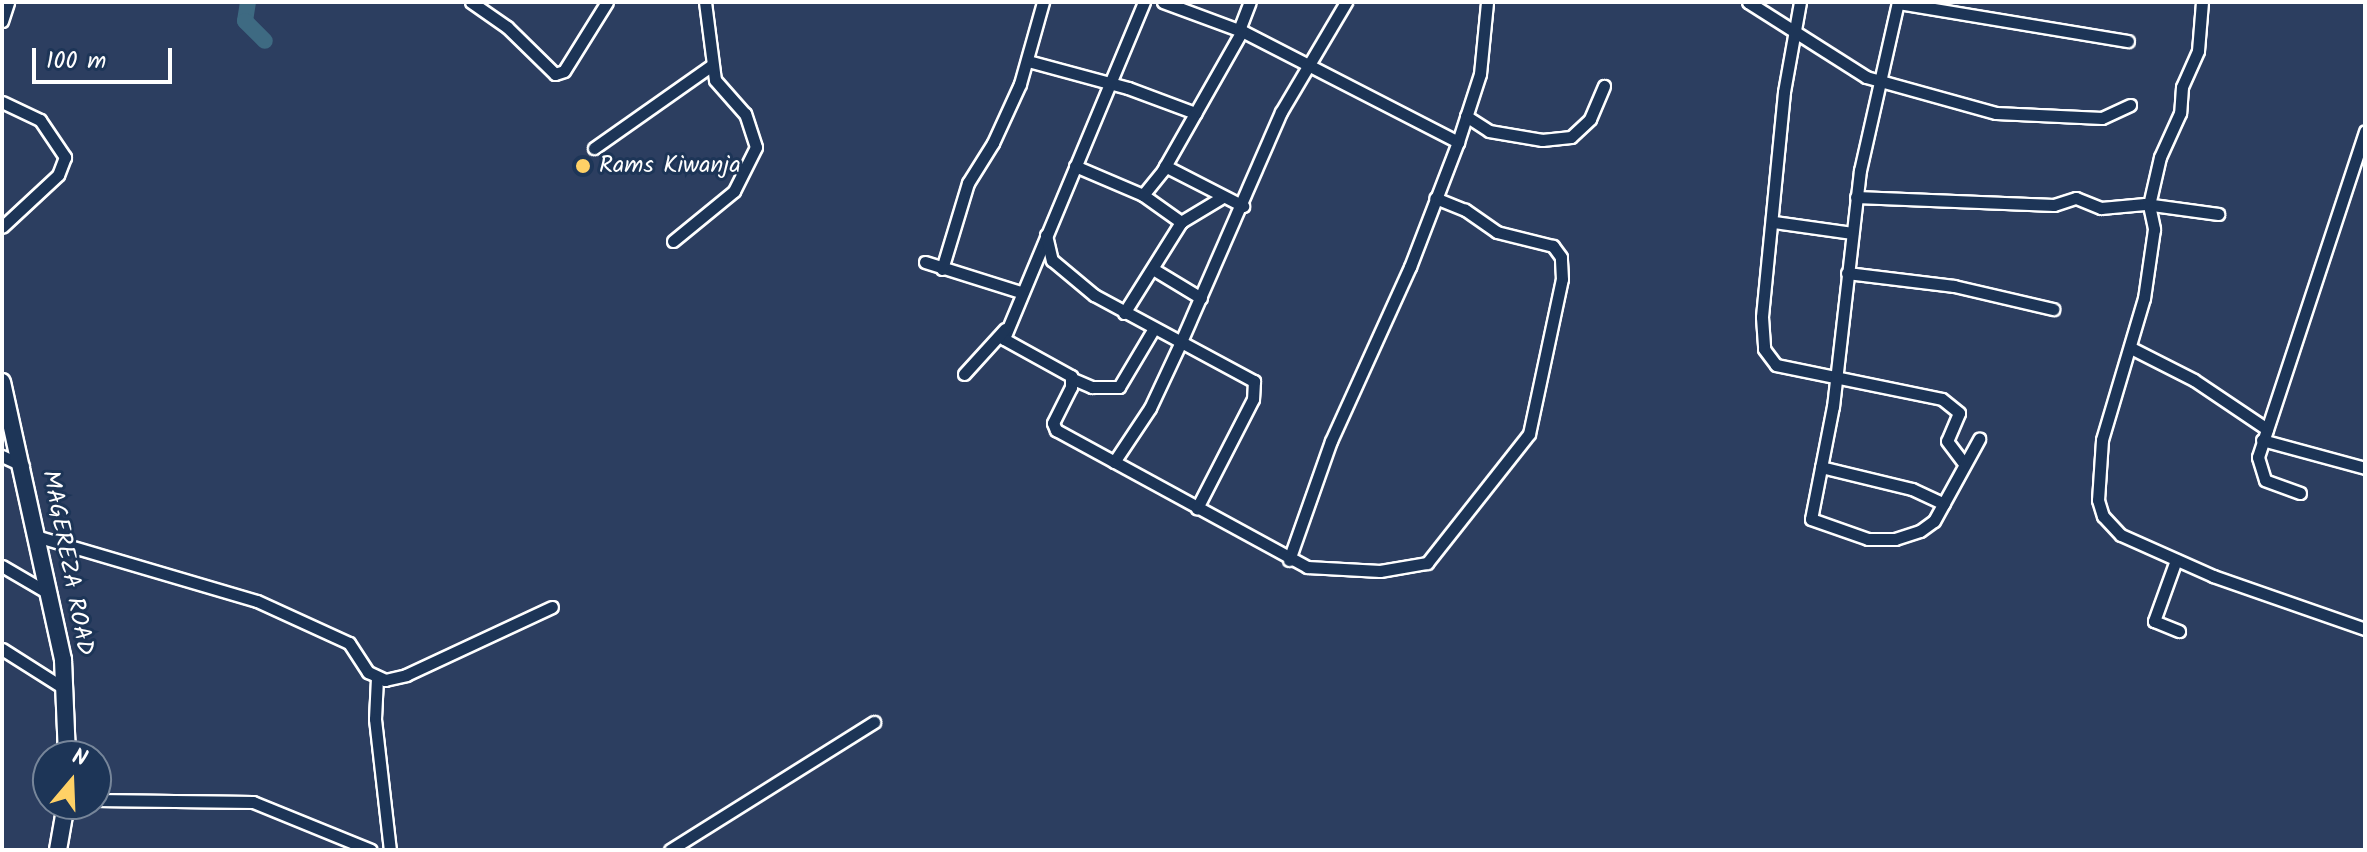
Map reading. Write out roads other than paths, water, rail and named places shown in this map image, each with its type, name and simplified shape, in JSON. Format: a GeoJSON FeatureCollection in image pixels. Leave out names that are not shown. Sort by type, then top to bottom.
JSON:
{"type":"FeatureCollection","features":[{"type":"Feature","properties":{"kind":"street"},"geometry":{"type":"LineString","coordinates":[[2,21],[8,2]]}},
{"type":"Feature","properties":{"kind":"street"},"geometry":{"type":"LineString","coordinates":[[471,2],[507,27],[555,74],[564,71],[606,2]]}},
{"type":"Feature","properties":{"kind":"street"},"geometry":{"type":"LineString","coordinates":[[673,241],[721,206],[744,178],[755,153],[751,125],[718,88],[712,65],[705,2]]}},
{"type":"Feature","properties":{"kind":"street"},"geometry":{"type":"LineString","coordinates":[[942,269],[968,183],[1003,125],[1028,61],[1043,2]]}},
{"type":"Feature","properties":{"kind":"street"},"geometry":{"type":"LineString","coordinates":[[1144,2],[1020,292],[1008,325],[1006,344],[1092,387],[1119,387],[1153,330]]}},
{"type":"Feature","properties":{"kind":"street"},"geometry":{"type":"LineString","coordinates":[[1163,2],[1240,30],[1458,142]]}},
{"type":"Feature","properties":{"kind":"street"},"geometry":{"type":"LineString","coordinates":[[1143,195],[1165,166],[1195,113],[1240,30],[1250,2]]}},
{"type":"Feature","properties":{"kind":"street"},"geometry":{"type":"LineString","coordinates":[[1114,462],[1150,408],[1243,206],[1281,112],[1311,68],[1346,2]]}},
{"type":"Feature","properties":{"kind":"street"},"geometry":{"type":"LineString","coordinates":[[1289,560],[1331,441],[1458,142],[1481,69],[1487,2]]}},
{"type":"Feature","properties":{"kind":"street"},"geometry":{"type":"LineString","coordinates":[[1748,2],[1856,73],[2015,117],[2102,118],[2130,105]]}},
{"type":"Feature","properties":{"kind":"street"},"geometry":{"type":"LineString","coordinates":[[1800,2],[1798,34],[1784,92],[1762,328],[1767,356],[1776,365],[1942,399],[1959,413],[1947,441],[1963,462]]}},
{"type":"Feature","properties":{"kind":"street"},"geometry":{"type":"LineString","coordinates":[[1979,439],[1963,462],[1944,504],[1926,528],[1903,538],[1841,533],[1811,519],[1836,377],[1856,197],[1878,80],[1898,2],[2128,41]]}},
{"type":"Feature","properties":{"kind":"street"},"geometry":{"type":"LineString","coordinates":[[2202,2],[2198,51],[2182,87],[2180,113],[2160,157],[2149,205],[2152,247],[2133,349],[2102,440],[2098,500],[2103,516],[2121,535],[2176,560],[2365,629]]}},
{"type":"Feature","properties":{"kind":"street"},"geometry":{"type":"LineString","coordinates":[[1028,61],[1111,83],[1195,113]]}},
{"type":"Feature","properties":{"kind":"street"},"geometry":{"type":"LineString","coordinates":[[594,148],[712,65]]}},
{"type":"Feature","properties":{"kind":"street"},"geometry":{"type":"LineString","coordinates":[[1466,116],[1489,131],[1542,140],[1571,137],[1590,119],[1604,86]]}},
{"type":"Feature","properties":{"kind":"street"},"geometry":{"type":"LineString","coordinates":[[2,102],[45,124],[65,159],[58,175],[2,227]]}},
{"type":"Feature","properties":{"kind":"street"},"geometry":{"type":"LineString","coordinates":[[2300,493],[2260,475],[2265,434],[2365,131]]}},
{"type":"Feature","properties":{"kind":"street"},"geometry":{"type":"LineString","coordinates":[[1075,166],[1143,195],[1181,222]]}},
{"type":"Feature","properties":{"kind":"street"},"geometry":{"type":"LineString","coordinates":[[1165,166],[1221,198],[1243,206]]}},
{"type":"Feature","properties":{"kind":"street"},"geometry":{"type":"LineString","coordinates":[[1856,197],[2054,205],[2076,198],[2101,208],[2149,205],[2218,214]]}},
{"type":"Feature","properties":{"kind":"street"},"geometry":{"type":"LineString","coordinates":[[1124,313],[1181,222],[1221,198]]}},
{"type":"Feature","properties":{"kind":"street"},"geometry":{"type":"LineString","coordinates":[[1073,379],[1054,427],[1289,560],[1341,572],[1421,566],[1531,430],[1562,286],[1561,257],[1553,246],[1497,232],[1465,210],[1435,198]]}},
{"type":"Feature","properties":{"kind":"street"},"geometry":{"type":"LineString","coordinates":[[1774,222],[1852,233]]}},
{"type":"Feature","properties":{"kind":"street"},"geometry":{"type":"LineString","coordinates":[[1046,235],[1052,260],[1124,313],[1180,344],[1250,376],[1255,384],[1226,458],[1197,508]]}},
{"type":"Feature","properties":{"kind":"street"},"geometry":{"type":"LineString","coordinates":[[925,262],[1020,292]]}},
{"type":"Feature","properties":{"kind":"street"},"geometry":{"type":"LineString","coordinates":[[1153,269],[1201,298]]}},
{"type":"Feature","properties":{"kind":"street"},"geometry":{"type":"LineString","coordinates":[[1847,273],[1954,286],[2053,309]]}},
{"type":"Feature","properties":{"kind":"street"},"geometry":{"type":"LineString","coordinates":[[964,374],[1008,325]]}},
{"type":"Feature","properties":{"kind":"street"},"geometry":{"type":"LineString","coordinates":[[2133,349],[2194,380],[2265,434],[2312,458],[2365,468]]}},
{"type":"Feature","properties":{"kind":"street","name":"MAGEREZA ROAD"},"geometry":{"type":"LineString","coordinates":[[2,382],[51,595],[65,689],[67,740]]}},
{"type":"Feature","properties":{"kind":"street"},"geometry":{"type":"LineString","coordinates":[[2,456],[23,466]]}},
{"type":"Feature","properties":{"kind":"street"},"geometry":{"type":"LineString","coordinates":[[1821,467],[1912,489],[1944,504]]}},
{"type":"Feature","properties":{"kind":"street"},"geometry":{"type":"LineString","coordinates":[[39,537],[257,601],[349,643],[377,678],[375,719],[390,850]]}},
{"type":"Feature","properties":{"kind":"street"},"geometry":{"type":"LineString","coordinates":[[2176,560],[2154,621],[2179,631]]}},
{"type":"Feature","properties":{"kind":"street"},"geometry":{"type":"LineString","coordinates":[[2,566],[51,595]]}},
{"type":"Feature","properties":{"kind":"street"},"geometry":{"type":"LineString","coordinates":[[377,678],[406,675],[552,607]]}},
{"type":"Feature","properties":{"kind":"street"},"geometry":{"type":"LineString","coordinates":[[2,649],[65,689]]}},
{"type":"Feature","properties":{"kind":"street"},"geometry":{"type":"LineString","coordinates":[[670,850],[874,722]]}},
{"type":"Feature","properties":{"kind":"street"},"geometry":{"type":"LineString","coordinates":[[112,800],[253,802],[371,850]]}},
{"type":"Feature","properties":{"kind":"street"},"geometry":{"type":"LineString","coordinates":[[58,850],[63,820]]}},
{"type":"Feature","properties":{"kind":"waterway"},"geometry":{"type":"LineString","coordinates":[[248,2],[245,21],[265,41]]}},
{"type":"Feature","properties":{"kind":"place","name":"Rams Kiwanja"},"geometry":{"type":"Point","coordinates":[583,166]}}]}
